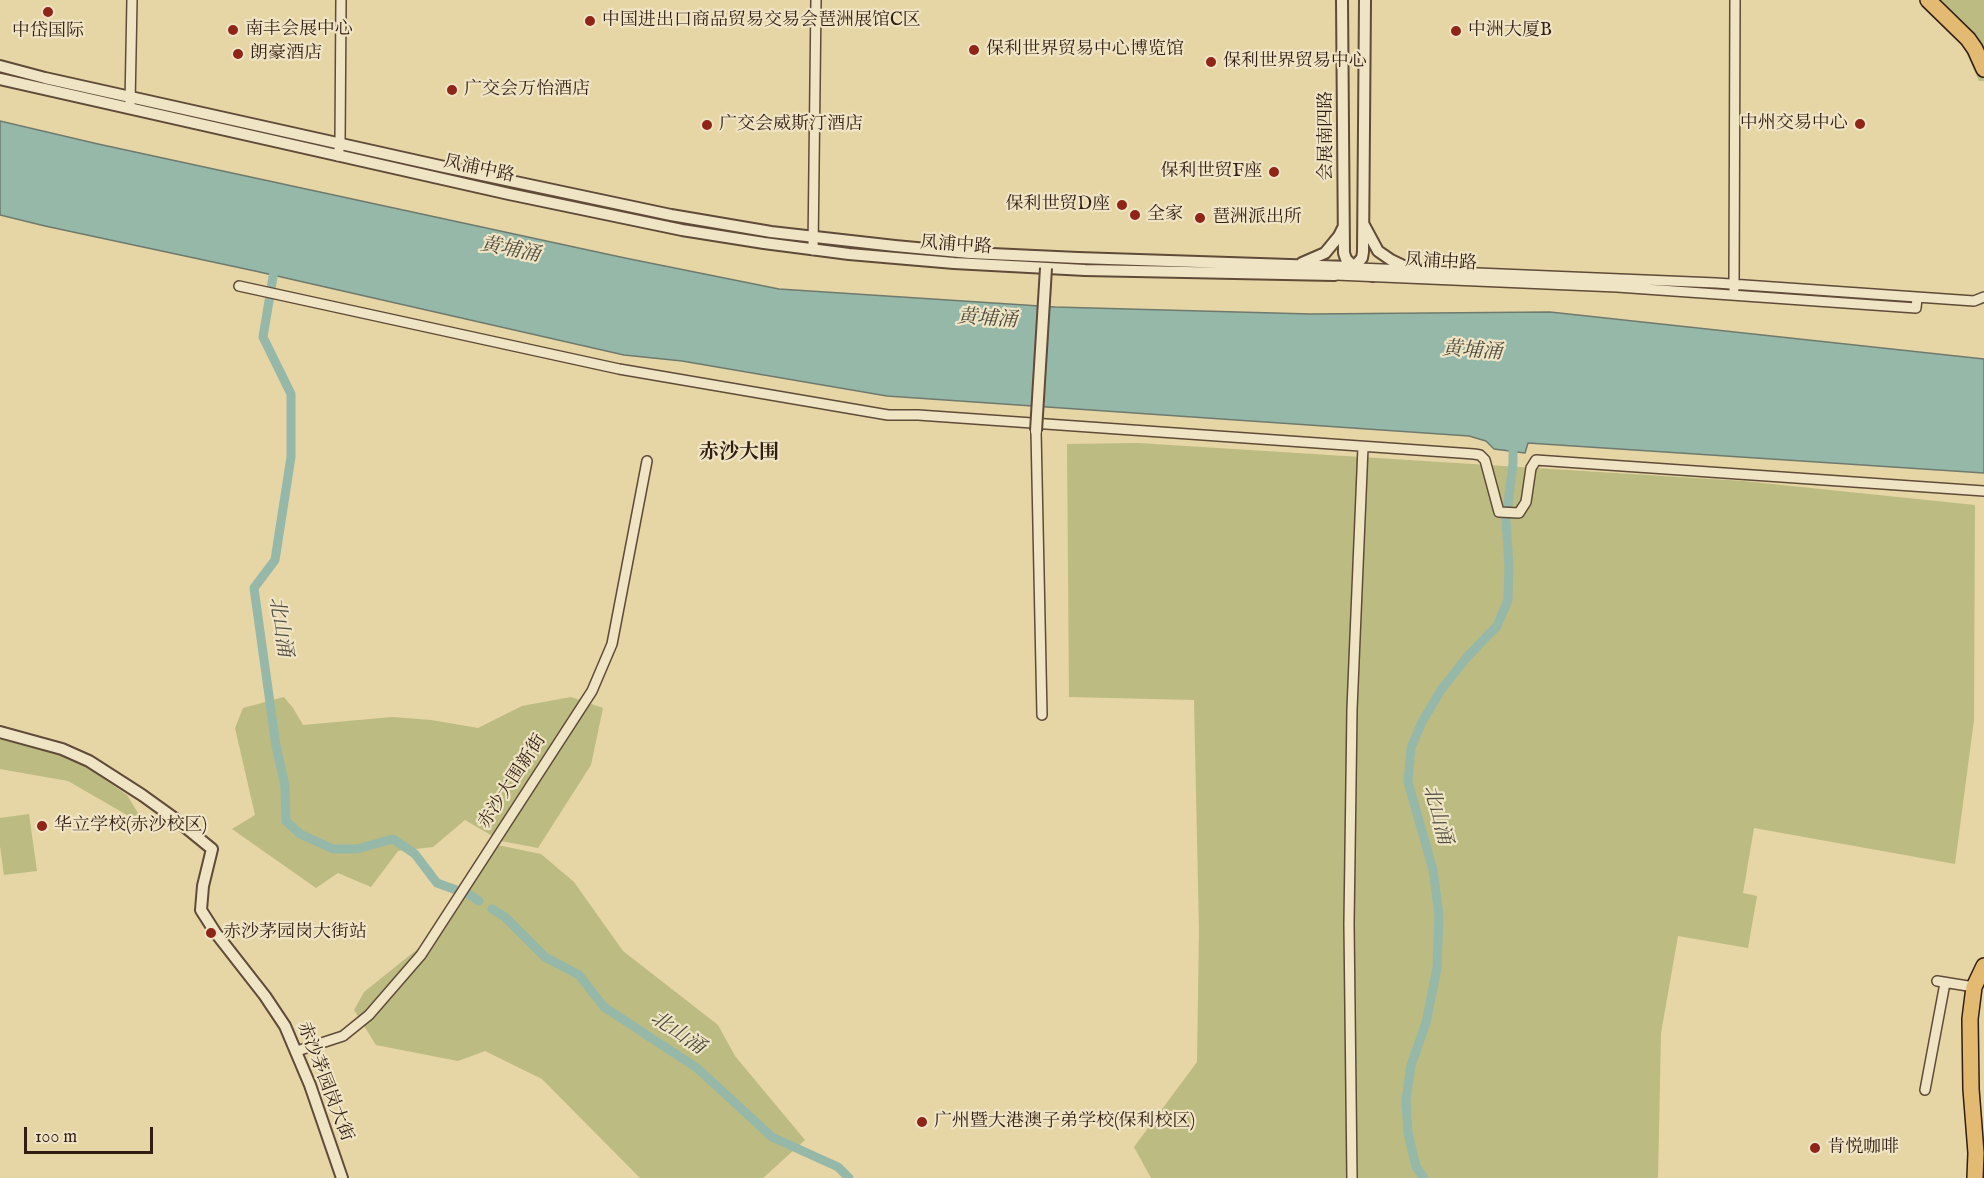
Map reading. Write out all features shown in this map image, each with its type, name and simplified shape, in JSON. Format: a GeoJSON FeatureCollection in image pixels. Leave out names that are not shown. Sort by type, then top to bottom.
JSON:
{"type":"FeatureCollection","features":[{"type":"Feature","properties":{"kind":"highway"},"geometry":{"type":"LineString","coordinates":[[1928,0],[1968,39],[1984,69]]}},
{"type":"Feature","properties":{"kind":"highway"},"geometry":{"type":"LineString","coordinates":[[1975,1178],[1976,1153],[1970,1039],[1971,1002],[1974,987],[1984,968],[1984,960]]}},
{"type":"Feature","properties":{"kind":"highway"},"geometry":{"type":"LineString","coordinates":[[1976,1153],[1982,1178]]}},
{"type":"Feature","properties":{"kind":"street"},"geometry":{"type":"LineString","coordinates":[[129,109],[132,0]]}},
{"type":"Feature","properties":{"kind":"street"},"geometry":{"type":"LineString","coordinates":[[338,156],[341,0]]}},
{"type":"Feature","properties":{"kind":"street"},"geometry":{"type":"LineString","coordinates":[[813,250],[816,0]]}},
{"type":"Feature","properties":{"kind":"street","name":"会展南四路"},"geometry":{"type":"LineString","coordinates":[[1342,0],[1344,253],[1346,259],[1354,267],[1362,258],[1364,224],[1365,0]]}},
{"type":"Feature","properties":{"kind":"street"},"geometry":{"type":"LineString","coordinates":[[1734,294],[1735,0]]}},
{"type":"Feature","properties":{"kind":"street","name":"凤浦中路"},"geometry":{"type":"LineString","coordinates":[[0,66],[45,78],[671,215],[771,232],[992,254],[1734,284],[1974,301],[1984,297]]}},
{"type":"Feature","properties":{"kind":"street","name":"凤浦中路"},"geometry":{"type":"LineString","coordinates":[[0,80],[643,222],[813,250],[954,263],[1046,268],[1372,276],[1734,294],[1916,308],[1917,297]]}},
{"type":"Feature","properties":{"kind":"street"},"geometry":{"type":"LineString","coordinates":[[1364,224],[1378,251],[1412,270]]}},
{"type":"Feature","properties":{"kind":"street"},"geometry":{"type":"LineString","coordinates":[[1295,265],[1325,253],[1339,236],[1344,225]]}},
{"type":"Feature","properties":{"kind":"street"},"geometry":{"type":"LineString","coordinates":[[1334,275],[1354,267],[1372,276]]}},
{"type":"Feature","properties":{"kind":"street"},"geometry":{"type":"LineString","coordinates":[[1042,715],[1036,431],[1046,268]]}},
{"type":"Feature","properties":{"kind":"street"},"geometry":{"type":"LineString","coordinates":[[239,285],[619,369],[888,415],[918,415],[1480,455],[1489,470],[1499,512],[1519,513],[1526,502],[1531,468],[1536,460],[1984,491]]}},
{"type":"Feature","properties":{"kind":"street"},"geometry":{"type":"LineString","coordinates":[[1352,1178],[1349,900],[1352,709],[1363,447]]}},
{"type":"Feature","properties":{"kind":"street","name":"赤沙大围新街"},"geometry":{"type":"LineString","coordinates":[[297,1051],[343,1036],[369,1015],[421,956],[592,691],[612,644],[647,461]]}},
{"type":"Feature","properties":{"kind":"street","name":"赤沙茅园岗大街"},"geometry":{"type":"LineString","coordinates":[[0,732],[62,749],[89,761],[158,806],[212,849],[201,898],[203,914],[276,1012],[297,1051],[342,1178]]}},
{"type":"Feature","properties":{"kind":"street"},"geometry":{"type":"LineString","coordinates":[[1925,1090],[1941,982],[1974,987]]}},
{"type":"Feature","properties":{"kind":"shaded area"},"geometry":{"type":"Polygon","coordinates":[[[1921,0],[1984,0],[1984,81],[1979,81],[1958,35],[1921,0]]]}},
{"type":"Feature","properties":{"kind":"shaded area"},"geometry":{"type":"Polygon","coordinates":[[[1138,443],[1743,481],[1975,505],[1974,720],[1955,864],[1754,828],[1743,893],[1757,896],[1748,948],[1678,936],[1661,1033],[1658,1178],[1151,1178],[1134,1147],[1197,1062],[1199,930],[1194,700],[1069,697],[1067,444],[1138,443]]]}},
{"type":"Feature","properties":{"kind":"shaded area"},"geometry":{"type":"Polygon","coordinates":[[[284,697],[303,725],[392,717],[431,720],[478,728],[522,706],[571,697],[603,708],[591,765],[538,848],[501,841],[465,820],[433,847],[398,851],[371,887],[338,873],[316,888],[232,829],[255,815],[235,728],[243,708],[284,697]]]}},
{"type":"Feature","properties":{"kind":"shaded area"},"geometry":{"type":"Polygon","coordinates":[[[0,739],[75,759],[127,795],[141,818],[127,815],[68,781],[0,769],[0,739]]]}},
{"type":"Feature","properties":{"kind":"shaded area"},"geometry":{"type":"Polygon","coordinates":[[[29,814],[37,871],[4,875],[0,846],[0,818],[29,814]]]}},
{"type":"Feature","properties":{"kind":"shaded area"},"geometry":{"type":"Polygon","coordinates":[[[497,845],[541,854],[574,882],[623,951],[718,1025],[735,1056],[805,1140],[763,1178],[640,1178],[542,1079],[485,1051],[458,1061],[376,1045],[354,1010],[364,992],[440,931],[497,845]]]}},
{"type":"Feature","properties":{"kind":"water","name":"黄埔涌"},"geometry":{"type":"Polygon","coordinates":[[[0,121],[625,258],[779,289],[1055,307],[1310,314],[1550,312],[1984,359],[1984,473],[1528,443],[1525,453],[1494,449],[1486,441],[1469,436],[887,396],[682,361],[624,355],[0,215],[0,121]]]}},
{"type":"Feature","properties":{"kind":"waterway","name":"北山涌"},"geometry":{"type":"LineString","coordinates":[[275,265],[263,337],[291,394],[291,457],[275,560],[254,588],[276,746],[285,786],[286,821],[300,834],[333,849],[357,849],[393,839],[415,854],[437,883],[470,895],[479,901]]}},
{"type":"Feature","properties":{"kind":"waterway","name":"北山涌"},"geometry":{"type":"LineString","coordinates":[[1424,1178],[1416,1167],[1408,1133],[1406,1100],[1411,1065],[1426,1023],[1437,968],[1439,915],[1433,870],[1408,782],[1411,748],[1422,722],[1441,690],[1467,657],[1497,626],[1508,600],[1509,566],[1506,521],[1513,463],[1513,441]]}},
{"type":"Feature","properties":{"kind":"waterway","name":"北山涌"},"geometry":{"type":"LineString","coordinates":[[492,909],[505,917],[545,957],[579,975],[604,1007],[697,1068],[772,1137],[838,1167],[849,1178]]}},
{"type":"Feature","properties":{"kind":"place","name":"中岱国际"},"geometry":{"type":"Point","coordinates":[48,12]}},
{"type":"Feature","properties":{"kind":"place","name":"中国进出口商品贸易交易会琶洲展馆C区"},"geometry":{"type":"Point","coordinates":[590,21]}},
{"type":"Feature","properties":{"kind":"place","name":"南丰会展中心"},"geometry":{"type":"Point","coordinates":[233,30]}},
{"type":"Feature","properties":{"kind":"place","name":"中洲大厦B"},"geometry":{"type":"Point","coordinates":[1456,31]}},
{"type":"Feature","properties":{"kind":"place","name":"保利世界贸易中心博览馆"},"geometry":{"type":"Point","coordinates":[974,50]}},
{"type":"Feature","properties":{"kind":"place","name":"朗豪酒店"},"geometry":{"type":"Point","coordinates":[238,54]}},
{"type":"Feature","properties":{"kind":"place","name":"保利世界贸易中心"},"geometry":{"type":"Point","coordinates":[1211,62]}},
{"type":"Feature","properties":{"kind":"place","name":"广交会万怡酒店"},"geometry":{"type":"Point","coordinates":[452,90]}},
{"type":"Feature","properties":{"kind":"place","name":"中州交易中心"},"geometry":{"type":"Point","coordinates":[1860,124]}},
{"type":"Feature","properties":{"kind":"place","name":"广交会威斯汀酒店"},"geometry":{"type":"Point","coordinates":[707,125]}},
{"type":"Feature","properties":{"kind":"place","name":"保利世贸F座"},"geometry":{"type":"Point","coordinates":[1274,172]}},
{"type":"Feature","properties":{"kind":"place","name":"保利世贸D座"},"geometry":{"type":"Point","coordinates":[1122,205]}},
{"type":"Feature","properties":{"kind":"place","name":"全家"},"geometry":{"type":"Point","coordinates":[1135,215]}},
{"type":"Feature","properties":{"kind":"place","name":"琶洲派出所"},"geometry":{"type":"Point","coordinates":[1200,218]}},
{"type":"Feature","properties":{"kind":"place","name":"华立学校(赤沙校区)"},"geometry":{"type":"Point","coordinates":[42,826]}},
{"type":"Feature","properties":{"kind":"place","name":"赤沙茅园岗大街站"},"geometry":{"type":"Point","coordinates":[211,933]}},
{"type":"Feature","properties":{"kind":"place","name":"广州暨大港澳子弟学校(保利校区)"},"geometry":{"type":"Point","coordinates":[922,1122]}},
{"type":"Feature","properties":{"kind":"place","name":"肯悦咖啡"},"geometry":{"type":"Point","coordinates":[1815,1148]}},
{"type":"Feature","properties":{"kind":"district","name":"赤沙大围"},"geometry":{"type":"Point","coordinates":[739,454]}}]}
